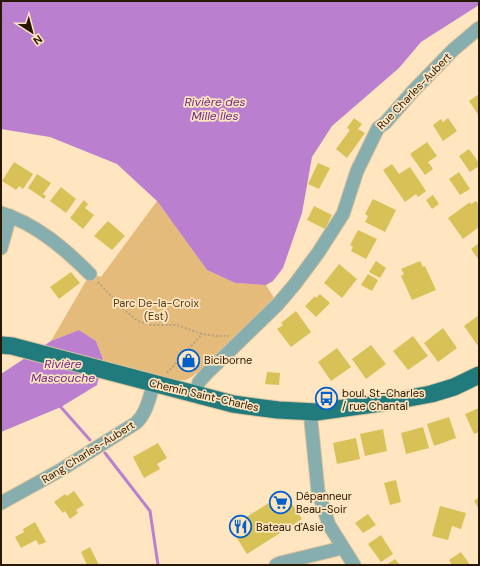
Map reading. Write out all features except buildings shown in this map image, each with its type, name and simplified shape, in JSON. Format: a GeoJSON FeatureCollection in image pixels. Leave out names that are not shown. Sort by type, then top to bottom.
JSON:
{"type":"FeatureCollection","features":[{"type":"Feature","properties":{"kind":"main road","name":"Chemin Saint-Charles"},"geometry":{"type":"LineString","coordinates":[[6,345],[133,378],[158,381],[195,394],[255,408],[278,410],[316,412],[431,394],[454,387],[479,375]]}},
{"type":"Feature","properties":{"kind":"street","name":"Rue Charles-Aubert"},"geometry":{"type":"LineString","coordinates":[[195,394],[202,379],[278,304],[318,253],[343,214],[357,172],[378,128],[385,123],[414,90],[453,50],[479,28]]}},
{"type":"Feature","properties":{"kind":"street"},"geometry":{"type":"LineString","coordinates":[[1,248],[6,215],[16,218],[47,236],[69,253],[90,274]]}},
{"type":"Feature","properties":{"kind":"street","name":"Rang Charles-Aubert"},"geometry":{"type":"LineString","coordinates":[[1,503],[69,465],[136,423],[146,409],[158,381]]}},
{"type":"Feature","properties":{"kind":"street"},"geometry":{"type":"LineString","coordinates":[[310,411],[318,491],[329,525],[354,565]]}},
{"type":"Feature","properties":{"kind":"street"},"geometry":{"type":"LineString","coordinates":[[276,565],[342,548]]}},
{"type":"Feature","properties":{"kind":"path"},"geometry":{"type":"LineString","coordinates":[[90,274],[122,308],[138,321],[151,325],[177,325],[202,334],[216,336],[244,336]]}},
{"type":"Feature","properties":{"kind":"path"},"geometry":{"type":"LineString","coordinates":[[158,381],[202,334]]}},
{"type":"Feature","properties":{"kind":"green space","name":"Parc De-la-Croix (Est)"},"geometry":{"type":"Polygon","coordinates":[[[157,201],[207,270],[235,283],[266,285],[274,298],[197,375],[196,373],[185,380],[172,379],[104,361],[96,341],[79,330],[51,341],[90,274],[101,277],[157,201]]]}},
{"type":"Feature","properties":{"kind":"water","name":"Rivière des Mille Îles"},"geometry":{"type":"Polygon","coordinates":[[[1,1],[479,1],[479,5],[421,42],[399,68],[332,126],[312,157],[302,213],[283,268],[273,281],[266,285],[235,283],[207,270],[157,201],[117,164],[50,137],[1,129],[1,1]]]}},
{"type":"Feature","properties":{"kind":"water","name":"Rivière Mascouche"},"geometry":{"type":"Polygon","coordinates":[[[79,330],[96,341],[103,359],[97,385],[61,407],[1,432],[1,374],[51,341],[79,330]]]}},
{"type":"Feature","properties":{"kind":"waterway"},"geometry":{"type":"LineString","coordinates":[[59,405],[90,440]]}},
{"type":"Feature","properties":{"kind":"waterway"},"geometry":{"type":"LineString","coordinates":[[105,453],[150,511],[158,565]]}},
{"type":"Feature","properties":{"kind":"place","name":"Biciborne"},"geometry":{"type":"Point","coordinates":[189,360]}},
{"type":"Feature","properties":{"kind":"place","name":"boul. St-Charles / rue Chantal"},"geometry":{"type":"Point","coordinates":[327,399]}},
{"type":"Feature","properties":{"kind":"place","name":"Dépanneur Beau-Soir"},"geometry":{"type":"Point","coordinates":[280,502]}},
{"type":"Feature","properties":{"kind":"place","name":"Bateau d'Asie"},"geometry":{"type":"Point","coordinates":[241,527]}}]}
